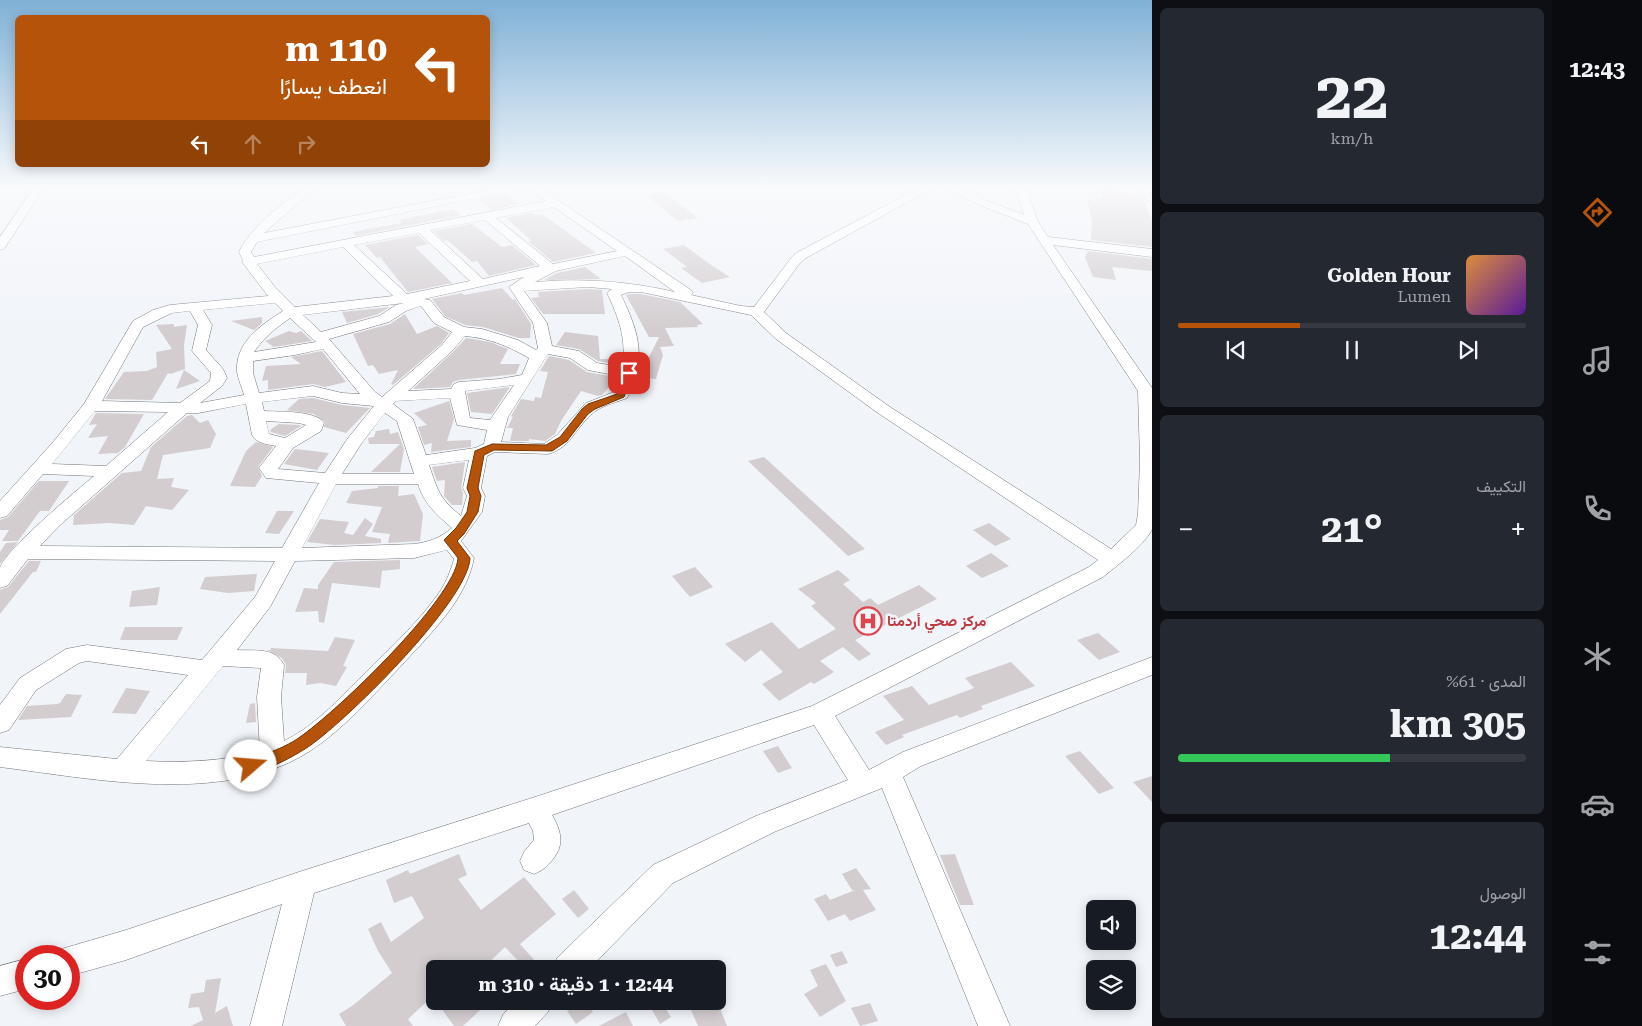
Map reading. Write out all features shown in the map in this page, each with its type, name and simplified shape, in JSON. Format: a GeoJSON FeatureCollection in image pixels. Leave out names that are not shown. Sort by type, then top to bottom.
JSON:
{"type":"FeatureCollection","features":[{"type":"Feature","properties":{"kind":"street"},"geometry":{"type":"LineString","coordinates":[[0,246],[8,234]]}},
{"type":"Feature","properties":{"kind":"street"},"geometry":{"type":"LineString","coordinates":[[0,757],[123,771],[176,772],[226,770],[251,766],[274,759],[301,744],[358,696],[435,614],[464,566],[464,558],[457,534],[430,494],[405,419],[383,401],[278,299],[248,262],[245,252],[251,239],[257,234]]}},
{"type":"Feature","properties":{"kind":"street"},"geometry":{"type":"LineString","coordinates":[[251,239],[278,234]]}},
{"type":"Feature","properties":{"kind":"street"},"geometry":{"type":"LineString","coordinates":[[248,262],[391,234]]}},
{"type":"Feature","properties":{"kind":"street"},"geometry":{"type":"LineString","coordinates":[[427,234],[480,284]]}},
{"type":"Feature","properties":{"kind":"street"},"geometry":{"type":"LineString","coordinates":[[509,234],[551,269]]}},
{"type":"Feature","properties":{"kind":"street"},"geometry":{"type":"LineString","coordinates":[[600,234],[697,300]]}},
{"type":"Feature","properties":{"kind":"street"},"geometry":{"type":"LineString","coordinates":[[756,312],[761,310],[796,260],[841,234]]}},
{"type":"Feature","properties":{"kind":"street"},"geometry":{"type":"LineString","coordinates":[[80,958],[126,945],[302,884],[535,809],[820,713],[1096,572],[1146,524],[1151,500],[1148,390],[1040,234]]}},
{"type":"Feature","properties":{"kind":"street"},"geometry":{"type":"LineString","coordinates":[[1044,240],[1152,253]]}},
{"type":"Feature","properties":{"kind":"street"},"geometry":{"type":"LineString","coordinates":[[345,243],[404,299],[425,302],[439,320],[461,331],[482,333],[541,353],[574,354],[593,367],[629,373]]}},
{"type":"Feature","properties":{"kind":"street"},"geometry":{"type":"LineString","coordinates":[[288,444],[263,438],[260,435],[253,398],[245,373],[248,351],[258,336],[269,326],[291,312],[404,299],[627,252]]}},
{"type":"Feature","properties":{"kind":"street"},"geometry":{"type":"LineString","coordinates":[[515,288],[551,269]]}},
{"type":"Feature","properties":{"kind":"street"},"geometry":{"type":"LineString","coordinates":[[515,288],[590,282],[627,288],[641,288],[756,312],[781,336],[884,410],[1111,559]]}},
{"type":"Feature","properties":{"kind":"street"},"geometry":{"type":"LineString","coordinates":[[23,552],[289,555],[414,551],[436,547],[457,534],[473,512],[476,496],[472,488],[496,426],[532,372],[541,353],[540,324],[515,288]]}},
{"type":"Feature","properties":{"kind":"street"},"geometry":{"type":"LineString","coordinates":[[420,461],[486,450],[548,449],[563,439],[592,406],[621,395],[629,373],[632,347],[629,324],[614,293],[627,288]]}},
{"type":"Feature","properties":{"kind":"street"},"geometry":{"type":"LineString","coordinates":[[0,512],[39,469],[90,406],[138,324],[170,309],[278,299]]}},
{"type":"Feature","properties":{"kind":"street"},"geometry":{"type":"LineString","coordinates":[[246,357],[295,352],[322,340],[384,320],[407,305],[425,302]]}},
{"type":"Feature","properties":{"kind":"street"},"geometry":{"type":"LineString","coordinates":[[0,581],[23,552],[52,522],[184,408],[212,388],[219,378],[218,372],[199,351],[199,344],[206,326],[204,320],[194,307]]}},
{"type":"Feature","properties":{"kind":"street"},"geometry":{"type":"LineString","coordinates":[[123,771],[212,663],[239,634],[263,602],[330,479],[383,401],[447,348],[461,331]]}},
{"type":"Feature","properties":{"kind":"street"},"geometry":{"type":"LineString","coordinates":[[218,372],[245,373]]}},
{"type":"Feature","properties":{"kind":"street"},"geometry":{"type":"LineString","coordinates":[[496,426],[463,422],[457,393],[458,387],[499,384],[527,378]]}},
{"type":"Feature","properties":{"kind":"street"},"geometry":{"type":"LineString","coordinates":[[90,406],[184,408],[221,405],[253,398],[313,391],[342,398],[383,401],[457,393]]}},
{"type":"Feature","properties":{"kind":"street"},"geometry":{"type":"LineString","coordinates":[[257,416],[300,418],[316,424],[315,427],[288,444],[270,465],[269,472],[272,474],[330,479],[425,479]]}},
{"type":"Feature","properties":{"kind":"street"},"geometry":{"type":"LineString","coordinates":[[39,469],[112,471]]}},
{"type":"Feature","properties":{"kind":"street"},"geometry":{"type":"LineString","coordinates":[[0,723],[28,684],[74,655],[88,653],[212,663],[268,660],[273,665],[269,697],[274,759]]}},
{"type":"Feature","properties":{"kind":"street"},"geometry":{"type":"LineString","coordinates":[[577,960],[663,874],[765,824],[877,778],[912,759],[1152,666]]}},
{"type":"Feature","properties":{"kind":"street"},"geometry":{"type":"LineString","coordinates":[[820,713],[877,778],[994,1026]]}},
{"type":"Feature","properties":{"kind":"street"},"geometry":{"type":"LineString","coordinates":[[534,861],[548,844],[546,830],[535,809]]}},
{"type":"Feature","properties":{"kind":"street"},"geometry":{"type":"LineString","coordinates":[[266,1026],[302,884]]}},
{"type":"Feature","properties":{"kind":"street"},"geometry":{"type":"LineString","coordinates":[[0,981],[15,977]]}},
{"type":"Feature","properties":{"kind":"street"},"geometry":{"type":"LineString","coordinates":[[514,1026],[529,1010]]}},
{"type":"Feature","properties":{"kind":"building"},"geometry":{"type":"Polygon","coordinates":[[[437,234],[485,234],[502,247],[512,245],[536,265],[489,276],[477,261],[472,262],[447,240],[444,241],[437,234]]]}},
{"type":"Feature","properties":{"kind":"building"},"geometry":{"type":"Polygon","coordinates":[[[524,234],[570,234],[596,253],[553,262],[528,241],[532,241],[524,234]]]}},
{"type":"Feature","properties":{"kind":"building"},"geometry":{"type":"Polygon","coordinates":[[[1091,234],[1152,234],[1152,247],[1091,240],[1091,234]]]}},
{"type":"Feature","properties":{"kind":"building"},"geometry":{"type":"Polygon","coordinates":[[[418,235],[428,244],[415,247],[452,283],[408,292],[380,257],[377,258],[365,245],[418,235]]]}},
{"type":"Feature","properties":{"kind":"building"},"geometry":{"type":"Polygon","coordinates":[[[684,245],[730,277],[702,283],[681,268],[687,267],[663,249],[684,245]]]}},
{"type":"Feature","properties":{"kind":"building"},"geometry":{"type":"Polygon","coordinates":[[[1088,251],[1152,259],[1152,271],[1112,267],[1116,280],[1093,277],[1085,257],[1088,251]]]}},
{"type":"Feature","properties":{"kind":"building"},"geometry":{"type":"Polygon","coordinates":[[[585,267],[601,279],[544,280],[557,273],[585,267]]]}},
{"type":"Feature","properties":{"kind":"building"},"geometry":{"type":"Polygon","coordinates":[[[502,288],[513,300],[515,299],[531,324],[530,338],[519,338],[483,327],[465,325],[445,316],[432,299],[462,293],[464,295],[502,288]]]}},
{"type":"Feature","properties":{"kind":"building"},"geometry":{"type":"Polygon","coordinates":[[[602,290],[605,314],[543,314],[531,298],[539,297],[538,292],[602,290]]]}},
{"type":"Feature","properties":{"kind":"building"},"geometry":{"type":"Polygon","coordinates":[[[641,294],[680,302],[703,324],[697,325],[698,327],[665,328],[674,346],[660,347],[663,355],[656,379],[639,377],[659,337],[649,337],[626,295],[641,294]]]}},
{"type":"Feature","properties":{"kind":"building"},"geometry":{"type":"Polygon","coordinates":[[[390,307],[378,314],[347,323],[342,312],[390,307]]]}},
{"type":"Feature","properties":{"kind":"building"},"geometry":{"type":"Polygon","coordinates":[[[405,314],[417,334],[437,326],[449,333],[441,344],[393,385],[391,384],[398,370],[379,374],[373,365],[368,366],[353,334],[390,324],[405,314]]]}},
{"type":"Feature","properties":{"kind":"building"},"geometry":{"type":"Polygon","coordinates":[[[262,317],[262,323],[254,330],[231,321],[262,317]]]}},
{"type":"Feature","properties":{"kind":"building"},"geometry":{"type":"Polygon","coordinates":[[[174,324],[174,327],[187,325],[184,345],[185,369],[168,373],[152,400],[105,399],[124,372],[147,371],[157,367],[156,352],[172,349],[156,325],[174,324]]]}},
{"type":"Feature","properties":{"kind":"building"},"geometry":{"type":"Polygon","coordinates":[[[289,331],[296,333],[301,331],[312,341],[274,347],[265,341],[289,331]]]}},
{"type":"Feature","properties":{"kind":"building"},"geometry":{"type":"Polygon","coordinates":[[[565,332],[598,336],[600,359],[610,359],[610,363],[598,361],[579,349],[556,345],[565,332]]]}},
{"type":"Feature","properties":{"kind":"building"},"geometry":{"type":"Polygon","coordinates":[[[466,338],[490,342],[508,349],[500,364],[520,364],[516,374],[459,380],[453,382],[450,387],[413,389],[453,352],[466,338]]]}},
{"type":"Feature","properties":{"kind":"building"},"geometry":{"type":"Polygon","coordinates":[[[322,351],[346,382],[325,387],[313,384],[268,390],[268,380],[262,381],[266,366],[301,364],[291,357],[322,351]]]}},
{"type":"Feature","properties":{"kind":"building"},"geometry":{"type":"Polygon","coordinates":[[[549,356],[569,360],[587,372],[609,376],[609,379],[615,380],[602,395],[598,396],[581,391],[561,421],[555,434],[545,441],[529,439],[529,441],[510,441],[513,428],[507,428],[513,417],[511,416],[521,399],[534,401],[535,397],[541,398],[548,372],[540,371],[549,356]]]}},
{"type":"Feature","properties":{"kind":"building"},"geometry":{"type":"Polygon","coordinates":[[[184,370],[200,381],[176,389],[184,370]]]}},
{"type":"Feature","properties":{"kind":"building"},"geometry":{"type":"Polygon","coordinates":[[[510,387],[492,414],[471,412],[467,393],[510,387]]]}},
{"type":"Feature","properties":{"kind":"building"},"geometry":{"type":"Polygon","coordinates":[[[313,398],[342,405],[370,408],[346,433],[324,427],[325,422],[314,414],[287,410],[299,399],[313,398]]]}},
{"type":"Feature","properties":{"kind":"building"},"geometry":{"type":"Polygon","coordinates":[[[449,401],[454,419],[447,441],[471,440],[471,447],[431,452],[432,443],[424,445],[418,427],[427,425],[414,413],[449,401]]]}},
{"type":"Feature","properties":{"kind":"building"},"geometry":{"type":"Polygon","coordinates":[[[96,413],[144,414],[125,447],[118,453],[98,454],[108,436],[88,438],[97,424],[89,425],[96,413]]]}},
{"type":"Feature","properties":{"kind":"building"},"geometry":{"type":"Polygon","coordinates":[[[192,415],[200,423],[208,420],[216,434],[210,448],[163,455],[157,479],[174,478],[171,487],[189,490],[172,510],[146,506],[134,525],[109,523],[73,525],[74,515],[122,473],[141,471],[151,447],[187,416],[192,415]]]}},
{"type":"Feature","properties":{"kind":"building"},"geometry":{"type":"Polygon","coordinates":[[[279,424],[301,426],[285,436],[270,430],[279,424]]]}},
{"type":"Feature","properties":{"kind":"building"},"geometry":{"type":"Polygon","coordinates":[[[389,429],[390,434],[398,432],[404,449],[400,472],[371,472],[400,444],[369,444],[368,438],[374,437],[376,431],[389,429]]]}},
{"type":"Feature","properties":{"kind":"building"},"geometry":{"type":"Polygon","coordinates":[[[256,442],[273,447],[258,467],[262,476],[255,487],[230,486],[246,451],[256,442]]]}},
{"type":"Feature","properties":{"kind":"building"},"geometry":{"type":"Polygon","coordinates":[[[295,449],[329,453],[317,470],[284,464],[295,449]]]}},
{"type":"Feature","properties":{"kind":"building"},"geometry":{"type":"Polygon","coordinates":[[[764,457],[865,549],[848,556],[748,461],[764,457]]]}},
{"type":"Feature","properties":{"kind":"building"},"geometry":{"type":"Polygon","coordinates":[[[465,462],[461,488],[463,493],[462,505],[452,505],[444,496],[445,480],[437,481],[432,467],[465,462]]]}},
{"type":"Feature","properties":{"kind":"building"},"geometry":{"type":"Polygon","coordinates":[[[39,481],[69,481],[49,511],[40,511],[18,541],[2,541],[9,530],[0,530],[0,520],[8,517],[39,481]]]}},
{"type":"Feature","properties":{"kind":"building"},"geometry":{"type":"Polygon","coordinates":[[[378,486],[399,486],[398,496],[414,494],[423,514],[420,541],[388,543],[390,534],[372,532],[382,507],[346,503],[352,491],[378,488],[378,486]]]}},
{"type":"Feature","properties":{"kind":"building"},"geometry":{"type":"Polygon","coordinates":[[[277,511],[294,511],[279,534],[265,533],[277,511]]]}},
{"type":"Feature","properties":{"kind":"building"},"geometry":{"type":"Polygon","coordinates":[[[365,518],[373,524],[365,536],[381,539],[381,543],[335,545],[307,542],[320,519],[349,522],[344,533],[353,535],[365,518]]]}},
{"type":"Feature","properties":{"kind":"building"},"geometry":{"type":"Polygon","coordinates":[[[989,523],[1011,539],[995,546],[973,530],[989,523]]]}},
{"type":"Feature","properties":{"kind":"building"},"geometry":{"type":"Polygon","coordinates":[[[18,542],[0,563],[0,552],[6,543],[18,542]]]}},
{"type":"Feature","properties":{"kind":"building"},"geometry":{"type":"Polygon","coordinates":[[[991,553],[1009,566],[982,578],[966,566],[991,553]]]}},
{"type":"Feature","properties":{"kind":"building"},"geometry":{"type":"Polygon","coordinates":[[[400,560],[400,569],[382,571],[380,588],[332,583],[324,623],[319,622],[318,611],[295,612],[304,588],[318,589],[318,585],[334,562],[400,560]]]}},
{"type":"Feature","properties":{"kind":"building"},"geometry":{"type":"Polygon","coordinates":[[[29,561],[41,561],[36,572],[33,572],[0,614],[0,590],[8,587],[29,561]]]}},
{"type":"Feature","properties":{"kind":"building"},"geometry":{"type":"Polygon","coordinates":[[[695,567],[713,587],[690,597],[672,576],[695,567]]]}},
{"type":"Feature","properties":{"kind":"building"},"geometry":{"type":"Polygon","coordinates":[[[838,570],[850,580],[843,584],[863,602],[870,598],[878,605],[919,585],[937,599],[855,640],[871,654],[859,661],[843,647],[820,661],[834,672],[814,684],[811,682],[779,701],[762,684],[783,672],[761,650],[745,662],[725,644],[772,622],[799,649],[836,629],[811,606],[816,603],[798,589],[838,570]]]}},
{"type":"Feature","properties":{"kind":"building"},"geometry":{"type":"Polygon","coordinates":[[[257,574],[254,591],[228,593],[200,589],[205,577],[257,574]]]}},
{"type":"Feature","properties":{"kind":"building"},"geometry":{"type":"Polygon","coordinates":[[[160,587],[157,605],[129,607],[132,591],[160,587]]]}},
{"type":"Feature","properties":{"kind":"building"},"geometry":{"type":"Polygon","coordinates":[[[125,627],[183,627],[177,640],[120,640],[125,627]]]}},
{"type":"Feature","properties":{"kind":"building"},"geometry":{"type":"Polygon","coordinates":[[[1098,633],[1120,652],[1099,660],[1077,640],[1098,633]]]}},
{"type":"Feature","properties":{"kind":"building"},"geometry":{"type":"Polygon","coordinates":[[[335,637],[355,640],[343,666],[347,667],[336,686],[320,683],[306,685],[307,673],[285,673],[286,665],[282,658],[267,650],[271,650],[271,648],[328,651],[335,637]]]}},
{"type":"Feature","properties":{"kind":"building"},"geometry":{"type":"Polygon","coordinates":[[[1011,662],[1035,686],[981,706],[983,709],[960,718],[957,715],[902,735],[904,737],[886,745],[875,732],[904,720],[883,696],[912,686],[929,705],[974,688],[965,678],[1011,662]]]}},
{"type":"Feature","properties":{"kind":"building"},"geometry":{"type":"Polygon","coordinates":[[[126,688],[150,691],[136,714],[112,713],[126,688]]]}},
{"type":"Feature","properties":{"kind":"building"},"geometry":{"type":"Polygon","coordinates":[[[66,694],[82,695],[71,717],[18,720],[27,706],[57,704],[60,703],[66,694]]]}},
{"type":"Feature","properties":{"kind":"building"},"geometry":{"type":"Polygon","coordinates":[[[255,703],[256,722],[246,723],[250,704],[255,703]]]}},
{"type":"Feature","properties":{"kind":"building"},"geometry":{"type":"Polygon","coordinates":[[[778,746],[792,768],[778,773],[763,751],[778,746]]]}},
{"type":"Feature","properties":{"kind":"building"},"geometry":{"type":"Polygon","coordinates":[[[1080,751],[1114,788],[1099,794],[1065,756],[1080,751]]]}},
{"type":"Feature","properties":{"kind":"building"},"geometry":{"type":"Polygon","coordinates":[[[1152,776],[1152,802],[1133,782],[1152,776]]]}},
{"type":"Feature","properties":{"kind":"building"},"geometry":{"type":"Polygon","coordinates":[[[459,854],[467,875],[458,879],[481,910],[524,877],[556,914],[520,944],[534,960],[517,960],[505,947],[491,960],[426,960],[426,1002],[408,1019],[413,1026],[346,1026],[339,1014],[352,1006],[392,973],[378,951],[368,929],[381,922],[391,942],[424,918],[412,896],[394,903],[386,880],[408,870],[410,874],[459,854]]]}},
{"type":"Feature","properties":{"kind":"building"},"geometry":{"type":"Polygon","coordinates":[[[955,854],[974,905],[960,905],[940,855],[955,854]]]}},
{"type":"Feature","properties":{"kind":"building"},"geometry":{"type":"Polygon","coordinates":[[[856,868],[871,889],[863,890],[876,910],[850,921],[845,914],[828,921],[814,899],[826,894],[830,900],[855,890],[852,890],[842,874],[856,868]]]}},
{"type":"Feature","properties":{"kind":"building"},"geometry":{"type":"Polygon","coordinates":[[[574,890],[589,909],[578,918],[562,899],[574,890]]]}},
{"type":"Feature","properties":{"kind":"building"},"geometry":{"type":"Polygon","coordinates":[[[842,951],[848,963],[836,967],[830,955],[842,951]]]}},
{"type":"Feature","properties":{"kind":"building"},"geometry":{"type":"Polygon","coordinates":[[[826,964],[846,1001],[820,1017],[804,994],[818,986],[810,970],[826,964]]]}},
{"type":"Feature","properties":{"kind":"building"},"geometry":{"type":"Polygon","coordinates":[[[221,978],[215,1013],[227,1006],[233,1026],[191,1026],[203,1020],[199,1007],[188,1008],[191,994],[204,992],[206,980],[221,978]]]}},
{"type":"Feature","properties":{"kind":"building"},"geometry":{"type":"Polygon","coordinates":[[[870,1003],[878,1021],[860,1026],[851,1008],[870,1003]]]}},
{"type":"Feature","properties":{"kind":"building"},"geometry":{"type":"Polygon","coordinates":[[[442,1010],[480,1010],[463,1026],[454,1026],[442,1010]]]}},
{"type":"Feature","properties":{"kind":"building"},"geometry":{"type":"Polygon","coordinates":[[[592,1010],[593,1012],[576,1024],[567,1011],[592,1010]]]}},
{"type":"Feature","properties":{"kind":"building"},"geometry":{"type":"Polygon","coordinates":[[[652,1010],[667,1010],[671,1017],[660,1024],[652,1010]]]}},
{"type":"Feature","properties":{"kind":"building"},"geometry":{"type":"Polygon","coordinates":[[[691,1010],[721,1010],[727,1026],[698,1026],[691,1010]]]}},
{"type":"Feature","properties":{"kind":"building"},"geometry":{"type":"Polygon","coordinates":[[[626,1012],[633,1026],[599,1026],[626,1012]]]}},
{"type":"Feature","properties":{"kind":"place","name":"مركز صحي أردمتا"},"geometry":{"type":"Point","coordinates":[868,621]}},
{"type":"Feature","properties":{"kind":"route"},"geometry":{"type":"LineString","coordinates":[[251,766],[274,759],[301,744],[358,696],[424,627],[440,607],[464,566],[464,558],[460,550],[450,540],[460,531],[473,512],[476,496],[472,488],[479,453],[492,447],[548,449],[563,439],[592,406],[613,400],[621,395],[629,373]]}}]}
